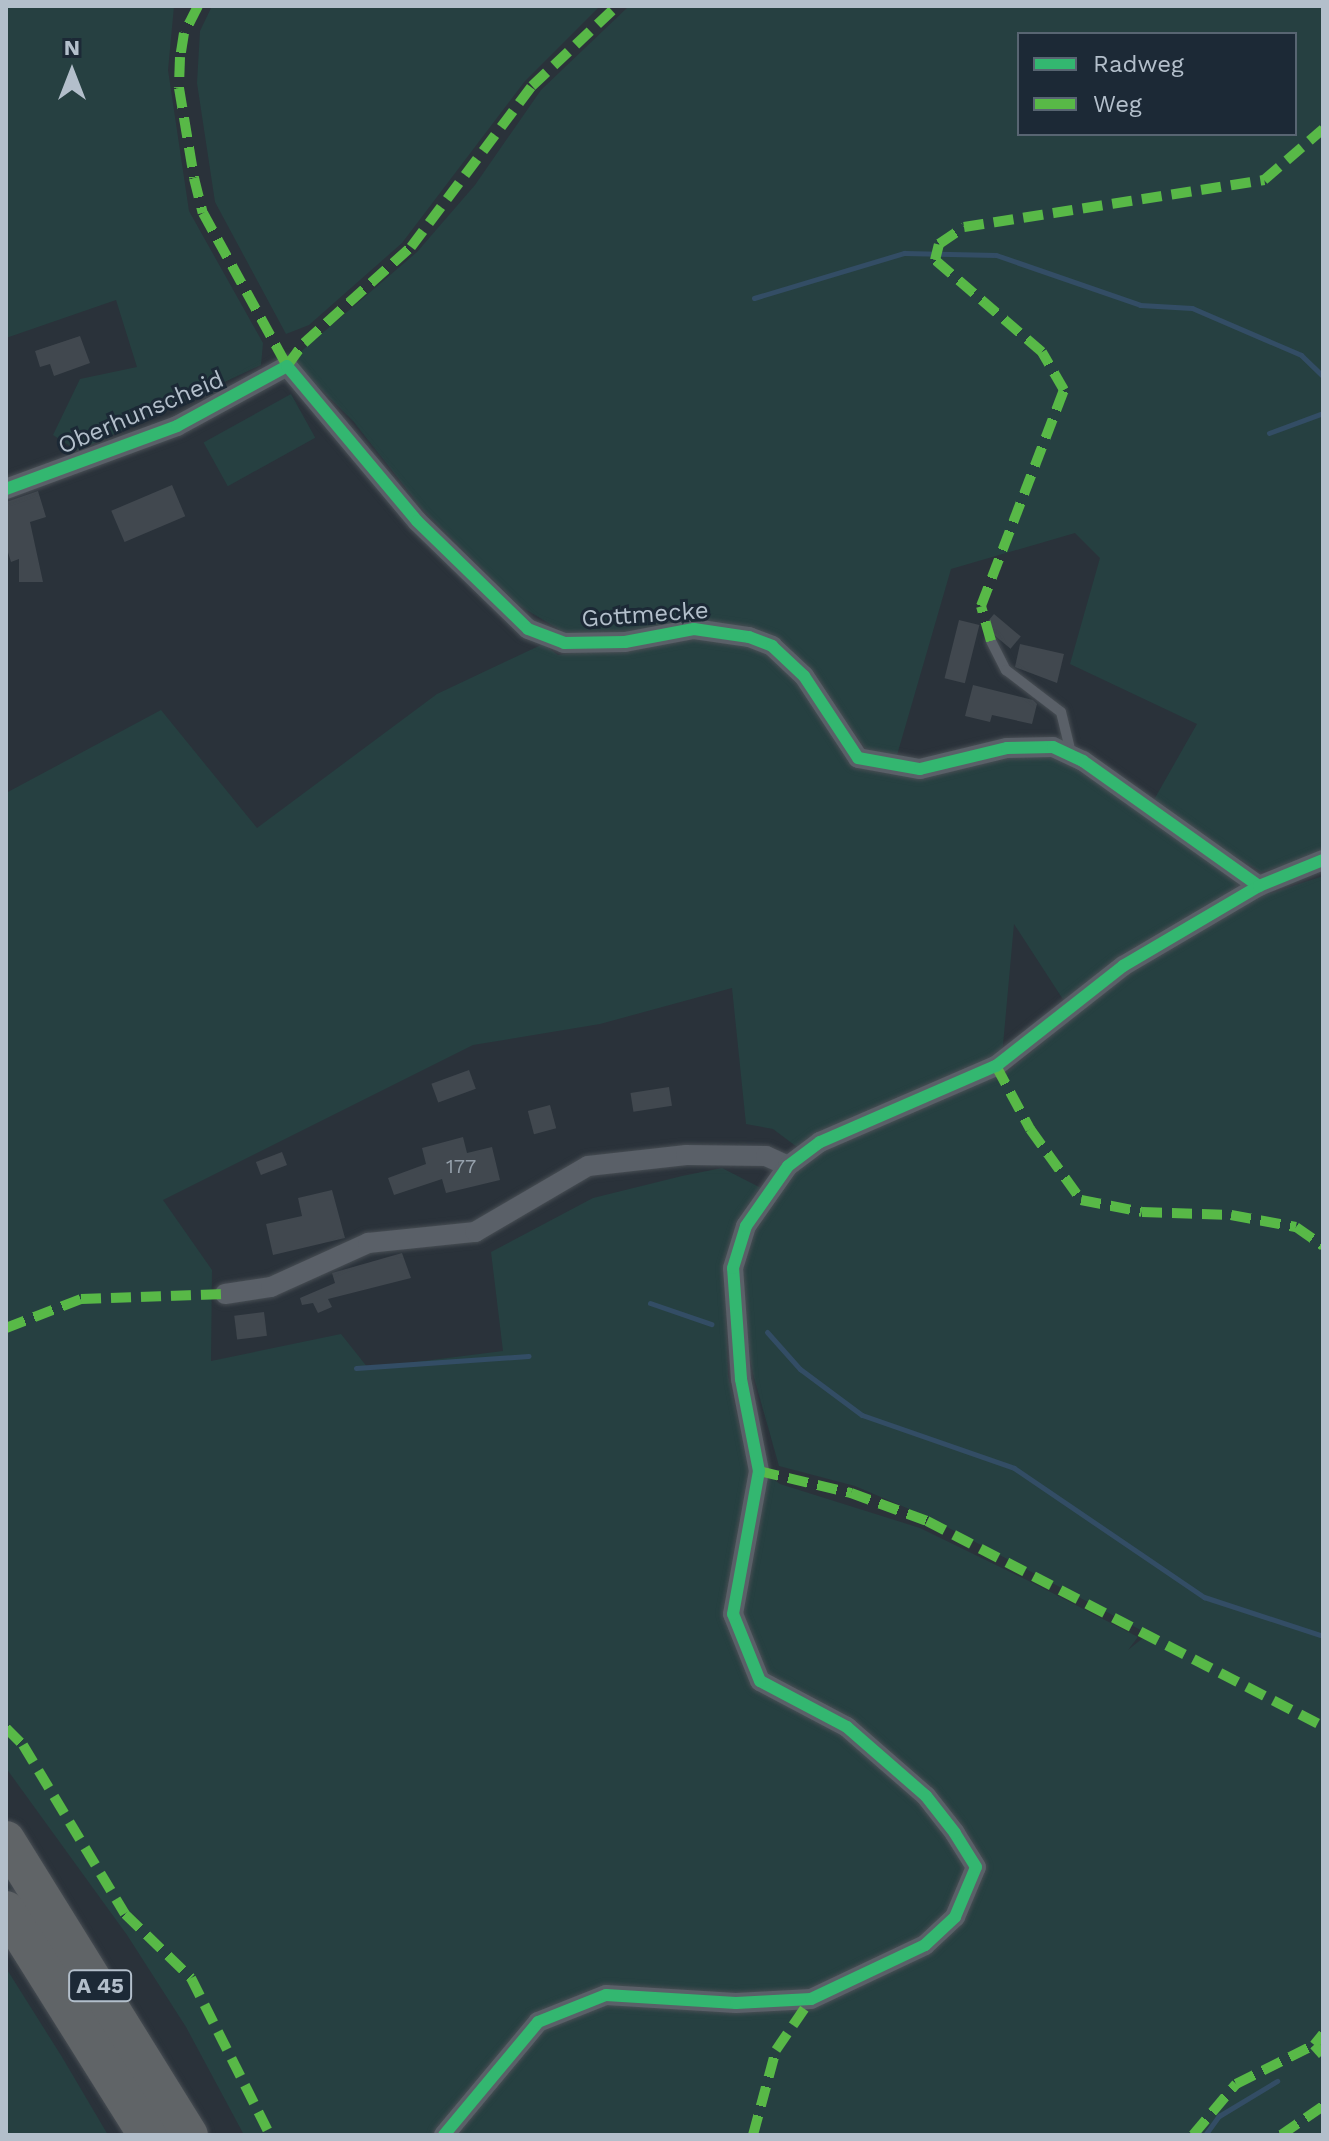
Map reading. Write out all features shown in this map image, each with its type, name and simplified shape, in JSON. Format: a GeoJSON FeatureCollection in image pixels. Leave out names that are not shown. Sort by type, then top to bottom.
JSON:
{"type":"FeatureCollection","features":[{"type":"Feature","properties":{"kind":"highway","name":"A 45"},"geometry":{"type":"LineString","coordinates":[[6,1840],[189,2135]]}},
{"type":"Feature","properties":{"kind":"highway","name":"A 45"},"geometry":{"type":"LineString","coordinates":[[6,1910],[147,2135]]}},
{"type":"Feature","properties":{"kind":"street","name":"Oberhunscheid"},"geometry":{"type":"LineString","coordinates":[[6,489],[96,460],[177,426],[287,366]]}},
{"type":"Feature","properties":{"kind":"street","name":"Gottmecke"},"geometry":{"type":"LineString","coordinates":[[287,366],[417,521],[528,629],[564,643],[625,642],[694,629],[749,637],[772,646],[804,676],[858,758],[875,764],[920,769],[1007,748],[1053,747],[1071,753],[1259,886]]}},
{"type":"Feature","properties":{"kind":"street"},"geometry":{"type":"LineString","coordinates":[[444,2135],[538,2022],[606,1995],[736,2003],[811,1999],[925,1945],[955,1917],[976,1867],[926,1796],[847,1727],[760,1681],[733,1614],[759,1471],[741,1379],[733,1268],[746,1226],[788,1166],[820,1142],[996,1066],[1123,966],[1259,886],[1323,860]]}},
{"type":"Feature","properties":{"kind":"street"},"geometry":{"type":"LineString","coordinates":[[225,1294],[271,1287],[368,1243],[475,1232],[588,1166],[686,1155],[766,1156],[788,1166]]}},
{"type":"Feature","properties":{"kind":"lane"},"geometry":{"type":"LineString","coordinates":[[991,641],[1006,670],[1061,712],[1071,753]]}},
{"type":"Feature","properties":{"kind":"green space"},"geometry":{"type":"Polygon","coordinates":[[[6,6],[174,6],[168,70],[189,211],[263,343],[261,365],[78,451],[53,435],[80,379],[137,367],[116,300],[6,338],[6,6]]]}},
{"type":"Feature","properties":{"kind":"green space"},"geometry":{"type":"Polygon","coordinates":[[[212,6],[600,6],[525,81],[402,243],[309,325],[286,334],[215,202],[197,83],[200,31],[212,6]]]}},
{"type":"Feature","properties":{"kind":"green space"},"geometry":{"type":"Polygon","coordinates":[[[629,6],[1323,6],[1323,856],[1261,872],[1151,805],[1197,724],[1070,664],[1100,558],[1075,533],[951,569],[895,762],[865,748],[803,662],[756,629],[699,623],[625,635],[565,633],[520,606],[424,511],[353,421],[291,360],[417,252],[475,185],[541,90],[629,6]]]}},
{"type":"Feature","properties":{"kind":"green space"},"geometry":{"type":"Polygon","coordinates":[[[291,394],[315,438],[228,486],[204,442],[291,394]]]}},
{"type":"Feature","properties":{"kind":"green space"},"geometry":{"type":"Polygon","coordinates":[[[693,637],[767,651],[806,691],[858,768],[913,778],[1018,754],[1047,754],[1067,763],[1237,874],[1238,891],[1066,1004],[1014,924],[1000,1078],[1129,971],[1250,900],[1323,876],[1323,2135],[244,2135],[186,2027],[127,1935],[6,1768],[6,793],[161,710],[257,828],[437,694],[543,644],[558,655],[693,637]],[[732,988],[600,1024],[473,1045],[163,1200],[212,1270],[211,1361],[341,1334],[368,1368],[503,1351],[491,1252],[593,1198],[682,1176],[722,1168],[767,1191],[805,1153],[773,1129],[746,1124],[732,988]],[[725,1265],[728,1375],[747,1460],[780,1484],[920,1528],[1033,1583],[1138,1637],[1128,1650],[1148,1634],[930,1518],[855,1486],[779,1466],[753,1374],[733,1268],[725,1265]]]}},
{"type":"Feature","properties":{"kind":"green space"},"geometry":{"type":"Polygon","coordinates":[[[6,1968],[62,2057],[108,2135],[6,2135],[6,1968]]]}},
{"type":"Feature","properties":{"kind":"building"},"geometry":{"type":"Polygon","coordinates":[[[80,336],[90,363],[54,376],[50,364],[40,367],[35,351],[80,336]]]}},
{"type":"Feature","properties":{"kind":"building"},"geometry":{"type":"Polygon","coordinates":[[[172,485],[185,516],[125,542],[111,511],[172,485]]]}},
{"type":"Feature","properties":{"kind":"building"},"geometry":{"type":"Polygon","coordinates":[[[38,491],[46,517],[30,522],[43,582],[19,582],[19,559],[11,562],[6,546],[6,502],[38,491]]]}},
{"type":"Feature","properties":{"kind":"building"},"geometry":{"type":"Polygon","coordinates":[[[994,614],[1021,636],[1011,649],[984,626],[994,614]]]}},
{"type":"Feature","properties":{"kind":"building"},"geometry":{"type":"Polygon","coordinates":[[[959,620],[979,625],[965,683],[944,678],[959,620]]]}},
{"type":"Feature","properties":{"kind":"building"},"geometry":{"type":"Polygon","coordinates":[[[1020,644],[1064,654],[1057,683],[1015,667],[1020,644]]]}},
{"type":"Feature","properties":{"kind":"building"},"geometry":{"type":"Polygon","coordinates":[[[973,685],[1033,700],[1037,704],[1032,724],[992,715],[990,722],[965,716],[973,685]]]}},
{"type":"Feature","properties":{"kind":"building"},"geometry":{"type":"Polygon","coordinates":[[[469,1070],[476,1089],[438,1102],[431,1084],[469,1070]]]}},
{"type":"Feature","properties":{"kind":"building"},"geometry":{"type":"Polygon","coordinates":[[[669,1087],[672,1106],[633,1112],[630,1093],[669,1087]]]}},
{"type":"Feature","properties":{"kind":"building"},"geometry":{"type":"Polygon","coordinates":[[[550,1105],[556,1128],[534,1134],[528,1111],[550,1105]]]}},
{"type":"Feature","properties":{"kind":"building"},"geometry":{"type":"Polygon","coordinates":[[[463,1137],[467,1153],[492,1147],[500,1180],[446,1193],[442,1179],[394,1195],[388,1178],[426,1164],[422,1148],[463,1137]]]}},
{"type":"Feature","properties":{"kind":"building"},"geometry":{"type":"Polygon","coordinates":[[[282,1152],[287,1165],[261,1175],[256,1162],[282,1152]]]}},
{"type":"Feature","properties":{"kind":"building"},"geometry":{"type":"Polygon","coordinates":[[[332,1190],[345,1238],[273,1255],[266,1224],[302,1216],[298,1198],[332,1190]]]}},
{"type":"Feature","properties":{"kind":"building"},"geometry":{"type":"Polygon","coordinates":[[[402,1253],[411,1278],[328,1299],[332,1307],[318,1313],[313,1303],[302,1305],[300,1298],[335,1283],[332,1273],[402,1253]]]}},
{"type":"Feature","properties":{"kind":"building"},"geometry":{"type":"Polygon","coordinates":[[[264,1312],[267,1336],[237,1339],[234,1316],[264,1312]]]}},
{"type":"Feature","properties":{"kind":"waterway","name":"Gottmecke"},"geometry":{"type":"LineString","coordinates":[[754,298],[904,253],[996,255],[1140,305],[1192,308],[1301,355],[1323,376]]}},
{"type":"Feature","properties":{"kind":"waterway","name":"Gottmecke"},"geometry":{"type":"LineString","coordinates":[[1269,433],[1323,413]]}},
{"type":"Feature","properties":{"kind":"waterway"},"geometry":{"type":"LineString","coordinates":[[650,1303],[711,1324]]}},
{"type":"Feature","properties":{"kind":"waterway"},"geometry":{"type":"LineString","coordinates":[[767,1332],[800,1369],[862,1415],[1014,1468],[1204,1597],[1323,1636]]}},
{"type":"Feature","properties":{"kind":"waterway"},"geometry":{"type":"LineString","coordinates":[[356,1368],[529,1356]]}},
{"type":"Feature","properties":{"kind":"waterway"},"geometry":{"type":"LineString","coordinates":[[1205,2135],[1219,2116],[1277,2081]]}},
{"type":"Feature","properties":{"kind":"marked path"},"geometry":{"type":"LineString","coordinates":[[198,6],[184,33],[179,88],[194,178],[203,213],[287,366],[304,343],[411,247],[532,86],[617,6]]}},
{"type":"Feature","properties":{"kind":"marked path"},"geometry":{"type":"LineString","coordinates":[[991,641],[981,606],[1064,390],[1042,352],[935,260],[939,244],[964,227],[1264,180],[1323,129]]}},
{"type":"Feature","properties":{"kind":"marked path"},"geometry":{"type":"LineString","coordinates":[[996,1066],[1030,1129],[1081,1200],[1142,1212],[1231,1215],[1296,1227],[1323,1246]]}},
{"type":"Feature","properties":{"kind":"marked path"},"geometry":{"type":"LineString","coordinates":[[6,1328],[81,1299],[225,1294]]}},
{"type":"Feature","properties":{"kind":"marked path"},"geometry":{"type":"LineString","coordinates":[[759,1471],[851,1493],[927,1521],[1323,1726]]}},
{"type":"Feature","properties":{"kind":"marked path"},"geometry":{"type":"LineString","coordinates":[[6,1728],[23,1745],[125,1914],[191,1978],[270,2135]]}},
{"type":"Feature","properties":{"kind":"marked path"},"geometry":{"type":"LineString","coordinates":[[753,2135],[776,2050],[811,1999]]}},
{"type":"Feature","properties":{"kind":"marked path"},"geometry":{"type":"LineString","coordinates":[[1323,2034],[1314,2045],[1323,2055]]}},
{"type":"Feature","properties":{"kind":"marked path"},"geometry":{"type":"LineString","coordinates":[[1193,2135],[1236,2084],[1314,2045]]}},
{"type":"Feature","properties":{"kind":"marked path"},"geometry":{"type":"LineString","coordinates":[[1281,2135],[1323,2106]]}},
{"type":"Feature","properties":{"kind":"cycle path"},"geometry":{"type":"LineString","coordinates":[[6,489],[177,426],[287,366],[417,521],[528,629],[564,643],[625,642],[694,629],[749,637],[772,646],[804,676],[858,758],[920,769],[1007,748],[1053,747],[1083,761],[1259,886]]}},
{"type":"Feature","properties":{"kind":"cycle path"},"geometry":{"type":"LineString","coordinates":[[444,2135],[538,2022],[606,1995],[736,2003],[811,1999],[925,1945],[955,1917],[976,1867],[955,1833],[926,1796],[847,1727],[760,1681],[733,1614],[759,1471],[741,1379],[733,1268],[746,1226],[788,1166],[820,1142],[996,1066],[1123,966],[1259,886],[1323,860]]}}]}
